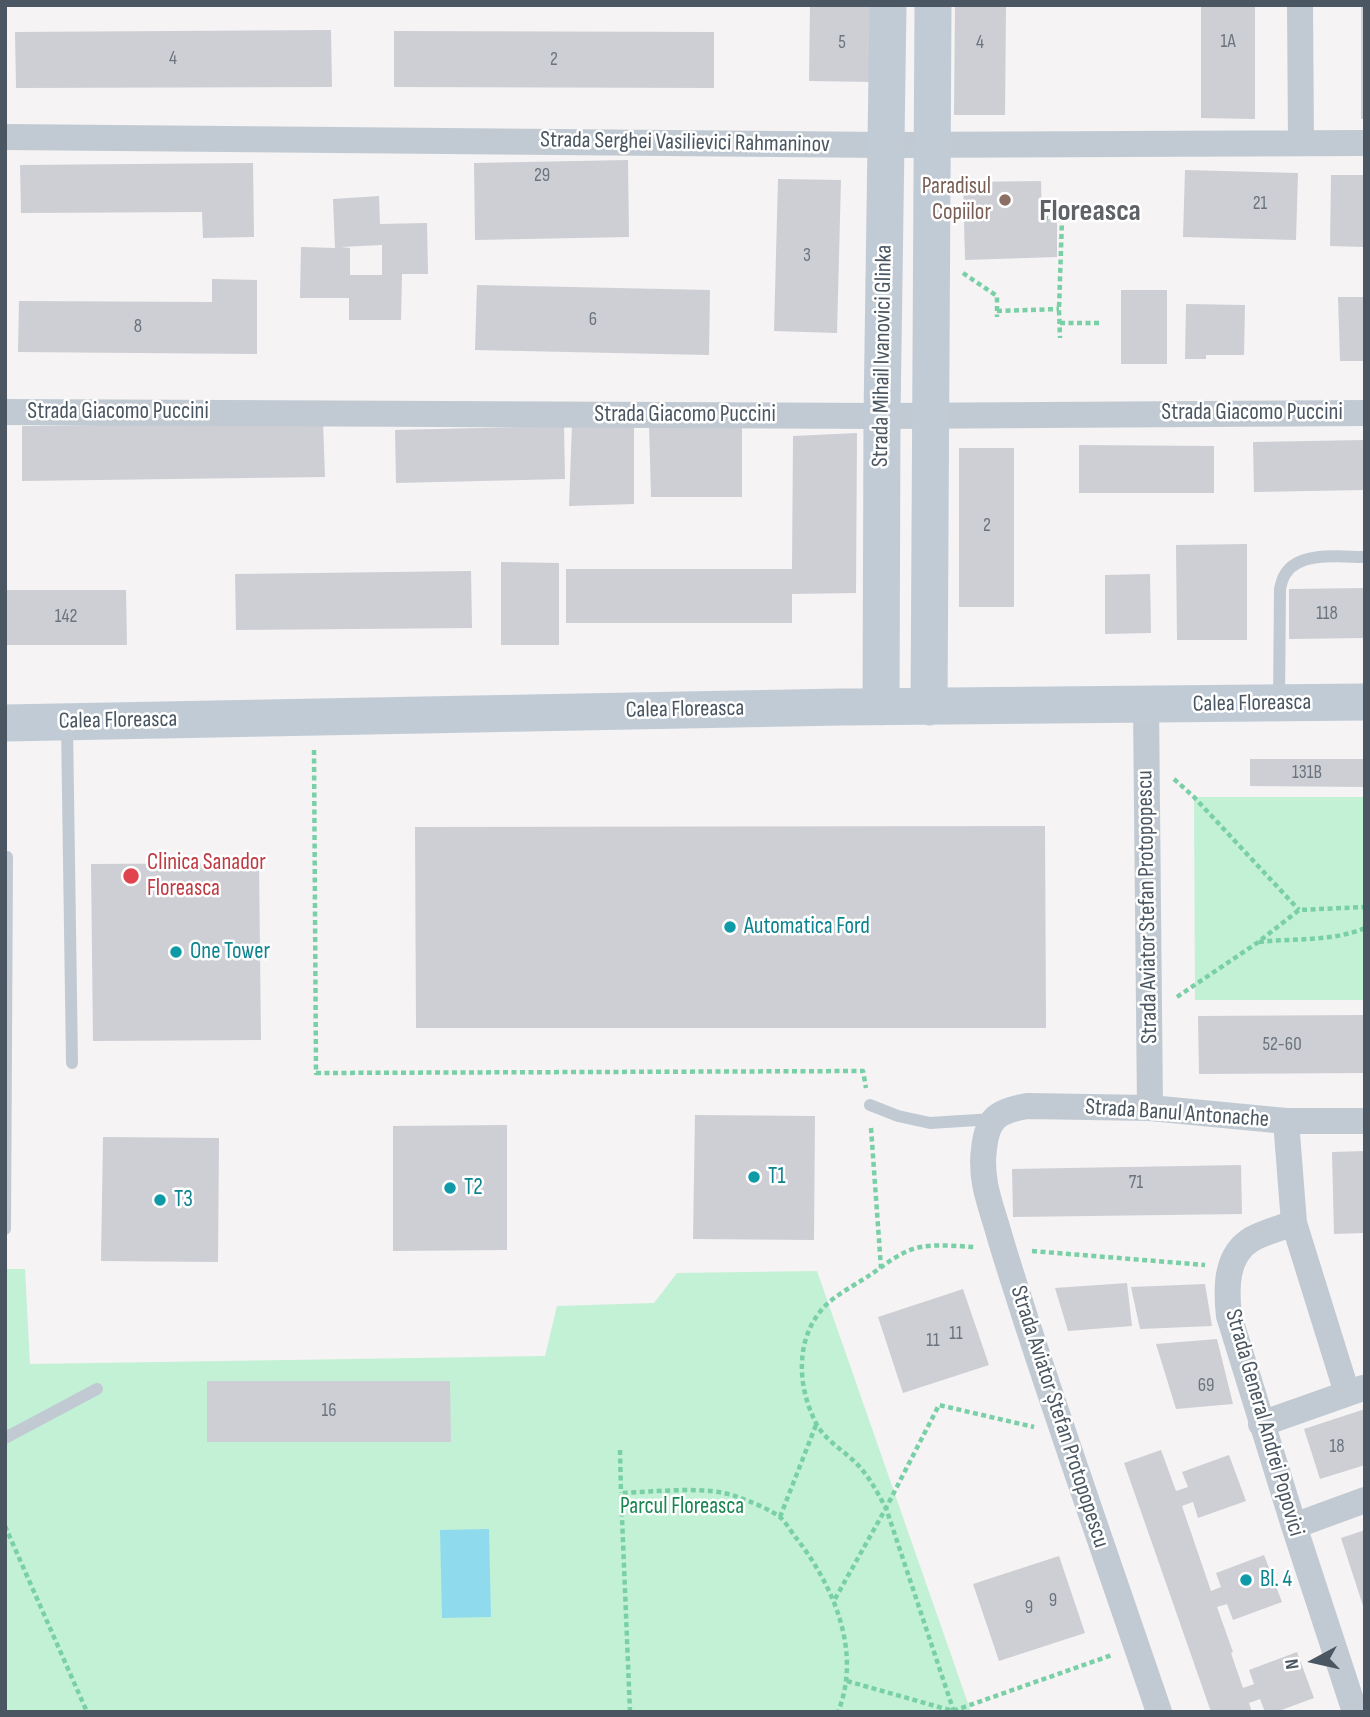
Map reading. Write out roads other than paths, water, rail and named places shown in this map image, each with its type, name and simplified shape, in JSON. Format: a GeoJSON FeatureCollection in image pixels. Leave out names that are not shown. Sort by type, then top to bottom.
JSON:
{"type":"FeatureCollection","features":[{"type":"Feature","properties":{"kind":"street","name":"Strada Mihail Ivanovici Glinka"},"geometry":{"type":"LineString","coordinates":[[881,707],[888,5]]}},
{"type":"Feature","properties":{"kind":"street","name":"Strada Mihail Ivanovici Glinka"},"geometry":{"type":"LineString","coordinates":[[929,706],[933,5]]}},
{"type":"Feature","properties":{"kind":"street"},"geometry":{"type":"LineString","coordinates":[[1300,5],[1301,143]]}},
{"type":"Feature","properties":{"kind":"street","name":"Strada Serghei Vasilievici Rahmaninov"},"geometry":{"type":"LineString","coordinates":[[5,137],[887,145],[1365,144]]}},
{"type":"Feature","properties":{"kind":"street","name":"Strada Giacomo Puccini"},"geometry":{"type":"LineString","coordinates":[[5,412],[882,416],[1365,413]]}},
{"type":"Feature","properties":{"kind":"street","name":"Calea Floreasca"},"geometry":{"type":"LineString","coordinates":[[5,723],[929,706],[1365,702]]}},
{"type":"Feature","properties":{"kind":"street","name":"Strada Aviator Stefan Protopopescu"},"geometry":{"type":"LineString","coordinates":[[1146,705],[1150,1108]]}},
{"type":"Feature","properties":{"kind":"street","name":"Strada Banul Antonache"},"geometry":{"type":"LineString","coordinates":[[993,1119],[1009,1109],[1027,1106],[1150,1108],[1286,1121],[1365,1121]]}},
{"type":"Feature","properties":{"kind":"street","name":"Strada Aviator Ștefan Protopopescu"},"geometry":{"type":"LineString","coordinates":[[993,1119],[984,1149],[986,1189],[1063,1434],[1159,1712]]}},
{"type":"Feature","properties":{"kind":"street"},"geometry":{"type":"LineString","coordinates":[[1261,1424],[1356,1390],[1294,1223],[1286,1121]]}},
{"type":"Feature","properties":{"kind":"street","name":"Strada General Andrei Popovici"},"geometry":{"type":"LineString","coordinates":[[1294,1223],[1251,1240],[1238,1252],[1230,1267],[1226,1291],[1229,1316],[1261,1424],[1355,1712]]}},
{"type":"Feature","properties":{"kind":"street"},"geometry":{"type":"LineString","coordinates":[[1294,1526],[1365,1500]]}},
{"type":"Feature","properties":{"kind":"lane"},"geometry":{"type":"LineString","coordinates":[[1279,703],[1280,589],[1286,573],[1297,562],[1309,558],[1365,556]]}},
{"type":"Feature","properties":{"kind":"lane"},"geometry":{"type":"LineString","coordinates":[[67,722],[72,1063]]}},
{"type":"Feature","properties":{"kind":"lane"},"geometry":{"type":"LineString","coordinates":[[5,857],[5,1229]]}},
{"type":"Feature","properties":{"kind":"lane"},"geometry":{"type":"LineString","coordinates":[[870,1105],[898,1116],[930,1123],[993,1119]]}},
{"type":"Feature","properties":{"kind":"lane"},"geometry":{"type":"LineString","coordinates":[[5,1438],[97,1389]]}},
{"type":"Feature","properties":{"kind":"water"},"geometry":{"type":"Polygon","coordinates":[[[489,1529],[491,1617],[442,1618],[440,1530],[489,1529]]]}},
{"type":"Feature","properties":{"kind":"place","name":"Paradisul Copiilor"},"geometry":{"type":"Point","coordinates":[1005,200]}},
{"type":"Feature","properties":{"kind":"place","name":"Clinica Sanador Floreasca"},"geometry":{"type":"Point","coordinates":[131,876]}},
{"type":"Feature","properties":{"kind":"place","name":"Automatica Ford"},"geometry":{"type":"Point","coordinates":[730,927]}},
{"type":"Feature","properties":{"kind":"place","name":"One Tower"},"geometry":{"type":"Point","coordinates":[176,952]}},
{"type":"Feature","properties":{"kind":"place","name":"T1"},"geometry":{"type":"Point","coordinates":[754,1177]}},
{"type":"Feature","properties":{"kind":"place","name":"T2"},"geometry":{"type":"Point","coordinates":[450,1188]}},
{"type":"Feature","properties":{"kind":"place","name":"T3"},"geometry":{"type":"Point","coordinates":[160,1200]}},
{"type":"Feature","properties":{"kind":"place","name":"Bl. 4"},"geometry":{"type":"Point","coordinates":[1246,1580]}},
{"type":"Feature","properties":{"kind":"district","name":"Floreasca"},"geometry":{"type":"Point","coordinates":[1090,212]}},
{"type":"Feature","properties":{"kind":"park label","name":"Parcul Floreasca"},"geometry":{"type":"Point","coordinates":[682,1507]}}]}
